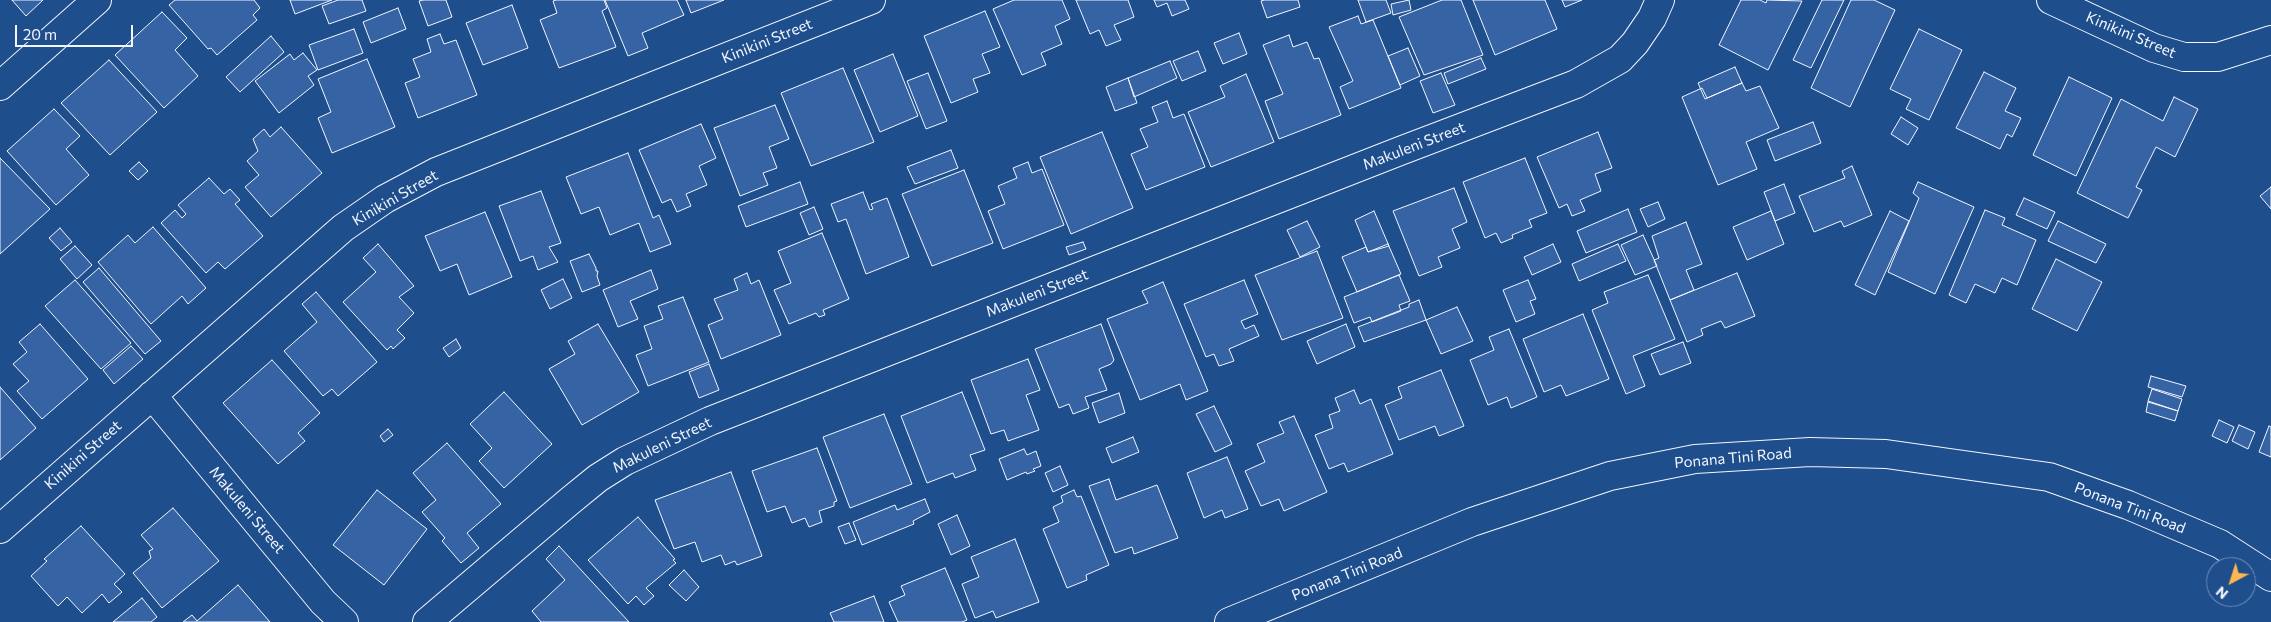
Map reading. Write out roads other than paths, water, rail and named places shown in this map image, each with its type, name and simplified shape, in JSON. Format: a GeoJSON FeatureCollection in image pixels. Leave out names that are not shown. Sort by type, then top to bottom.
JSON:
{"type":"FeatureCollection","features":[{"type":"Feature","properties":{"kind":"street"},"geometry":{"type":"LineString","coordinates":[[0,86],[97,0]]}},
{"type":"Feature","properties":{"kind":"street","name":"Kinikini Street"},"geometry":{"type":"LineString","coordinates":[[0,529],[336,234],[385,199],[436,172],[871,0]]}},
{"type":"Feature","properties":{"kind":"street","name":"Makuleni Street"},"geometry":{"type":"LineString","coordinates":[[427,622],[598,478],[625,461],[719,418],[1576,84],[1620,58],[1635,43],[1652,18],[1660,0]]}},
{"type":"Feature","properties":{"kind":"street","name":"Kinikini Street"},"geometry":{"type":"LineString","coordinates":[[2051,0],[2154,48],[2184,57],[2218,57],[2271,40]]}},
{"type":"Feature","properties":{"kind":"street","name":"Makuleni Street"},"geometry":{"type":"LineString","coordinates":[[152,395],[323,602],[344,622]]}},
{"type":"Feature","properties":{"kind":"street","name":"Ponana Tini Road"},"geometry":{"type":"LineString","coordinates":[[1229,622],[1472,522],[1610,476],[1695,459],[1810,452],[1886,454],[2049,477],[2128,505],[2220,544],[2271,577]]}},
{"type":"Feature","properties":{"kind":"street","name":"Ponana Tini Road"},"geometry":{"type":"LineString","coordinates":[[2220,544],[2271,555]]}}]}
